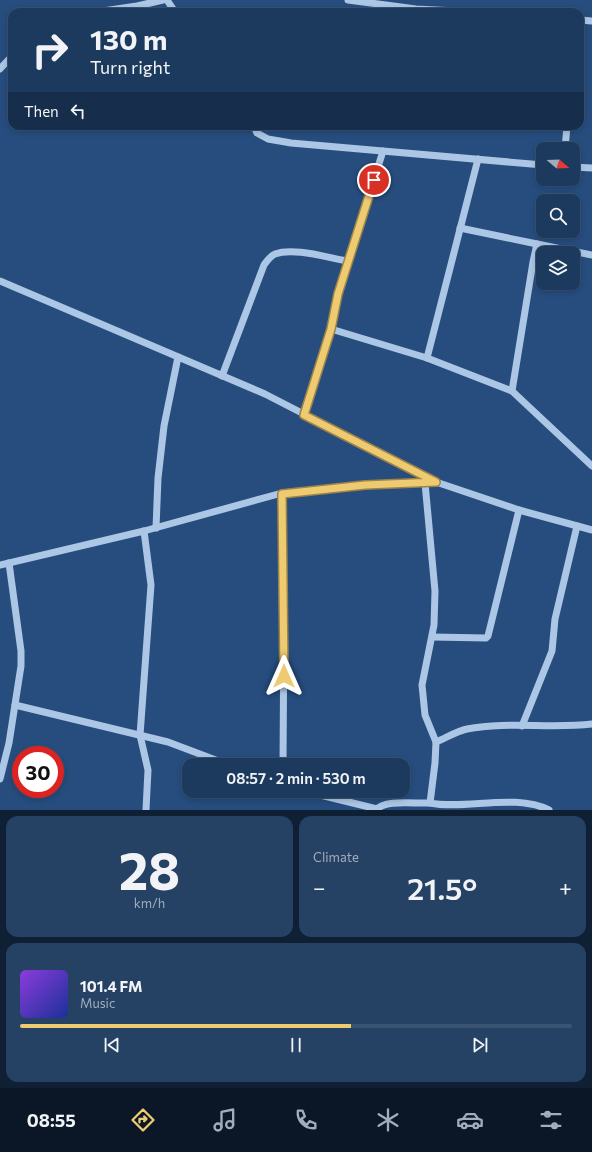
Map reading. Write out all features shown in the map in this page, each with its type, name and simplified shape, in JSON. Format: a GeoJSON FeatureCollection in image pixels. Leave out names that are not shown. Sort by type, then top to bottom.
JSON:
{"type":"FeatureCollection","features":[{"type":"Feature","properties":{"kind":"street"},"geometry":{"type":"LineString","coordinates":[[123,8],[163,0]]}},
{"type":"Feature","properties":{"kind":"street"},"geometry":{"type":"LineString","coordinates":[[348,0],[416,8]]}},
{"type":"Feature","properties":{"kind":"street"},"geometry":{"type":"LineString","coordinates":[[0,69],[8,60]]}},
{"type":"Feature","properties":{"kind":"street"},"geometry":{"type":"LineString","coordinates":[[256,130],[257,134],[268,139],[324,147],[536,164]]}},
{"type":"Feature","properties":{"kind":"street"},"geometry":{"type":"LineString","coordinates":[[566,142],[567,130]]}},
{"type":"Feature","properties":{"kind":"street"},"geometry":{"type":"LineString","coordinates":[[304,415],[331,329],[338,294],[383,151]]}},
{"type":"Feature","properties":{"kind":"street"},"geometry":{"type":"LineString","coordinates":[[427,358],[478,159]]}},
{"type":"Feature","properties":{"kind":"street"},"geometry":{"type":"LineString","coordinates":[[580,167],[592,168]]}},
{"type":"Feature","properties":{"kind":"street"},"geometry":{"type":"LineString","coordinates":[[460,228],[592,255]]}},
{"type":"Feature","properties":{"kind":"street"},"geometry":{"type":"LineString","coordinates":[[512,391],[537,244]]}},
{"type":"Feature","properties":{"kind":"street"},"geometry":{"type":"LineString","coordinates":[[222,376],[264,265],[269,258],[274,254],[294,252],[348,261]]}},
{"type":"Feature","properties":{"kind":"street"},"geometry":{"type":"LineString","coordinates":[[0,281],[265,394],[436,482],[519,510],[592,530]]}},
{"type":"Feature","properties":{"kind":"street"},"geometry":{"type":"LineString","coordinates":[[331,329],[427,358],[512,391],[592,466]]}},
{"type":"Feature","properties":{"kind":"street"},"geometry":{"type":"LineString","coordinates":[[156,528],[158,478],[164,426],[178,357]]}},
{"type":"Feature","properties":{"kind":"street"},"geometry":{"type":"LineString","coordinates":[[0,565],[156,528],[282,494],[365,485],[436,482]]}},
{"type":"Feature","properties":{"kind":"street"},"geometry":{"type":"LineString","coordinates":[[425,483],[434,574],[435,605],[432,637],[422,685],[423,703],[427,724],[436,742],[430,803]]}},
{"type":"Feature","properties":{"kind":"street"},"geometry":{"type":"LineString","coordinates":[[282,494],[284,614],[283,758]]}},
{"type":"Feature","properties":{"kind":"street"},"geometry":{"type":"LineString","coordinates":[[432,637],[486,638],[488,636],[519,510]]}},
{"type":"Feature","properties":{"kind":"street"},"geometry":{"type":"LineString","coordinates":[[522,726],[552,651],[555,619],[577,526]]}},
{"type":"Feature","properties":{"kind":"street"},"geometry":{"type":"LineString","coordinates":[[144,531],[151,585],[140,735],[148,770],[146,810]]}},
{"type":"Feature","properties":{"kind":"street"},"geometry":{"type":"LineString","coordinates":[[0,779],[16,705],[21,651],[9,563]]}},
{"type":"Feature","properties":{"kind":"street"},"geometry":{"type":"LineString","coordinates":[[16,705],[168,742],[210,758]]}},
{"type":"Feature","properties":{"kind":"street"},"geometry":{"type":"LineString","coordinates":[[436,742],[466,729],[505,725],[572,726],[592,724]]}},
{"type":"Feature","properties":{"kind":"street"},"geometry":{"type":"LineString","coordinates":[[331,798],[377,810],[380,806],[389,803],[430,803],[441,806],[488,807],[526,803],[539,805],[549,810]]}},
{"type":"Feature","properties":{"kind":"route"},"geometry":{"type":"LineString","coordinates":[[284,676],[282,494],[365,485],[436,482],[304,415],[331,329],[338,294],[374,180]]}}]}
